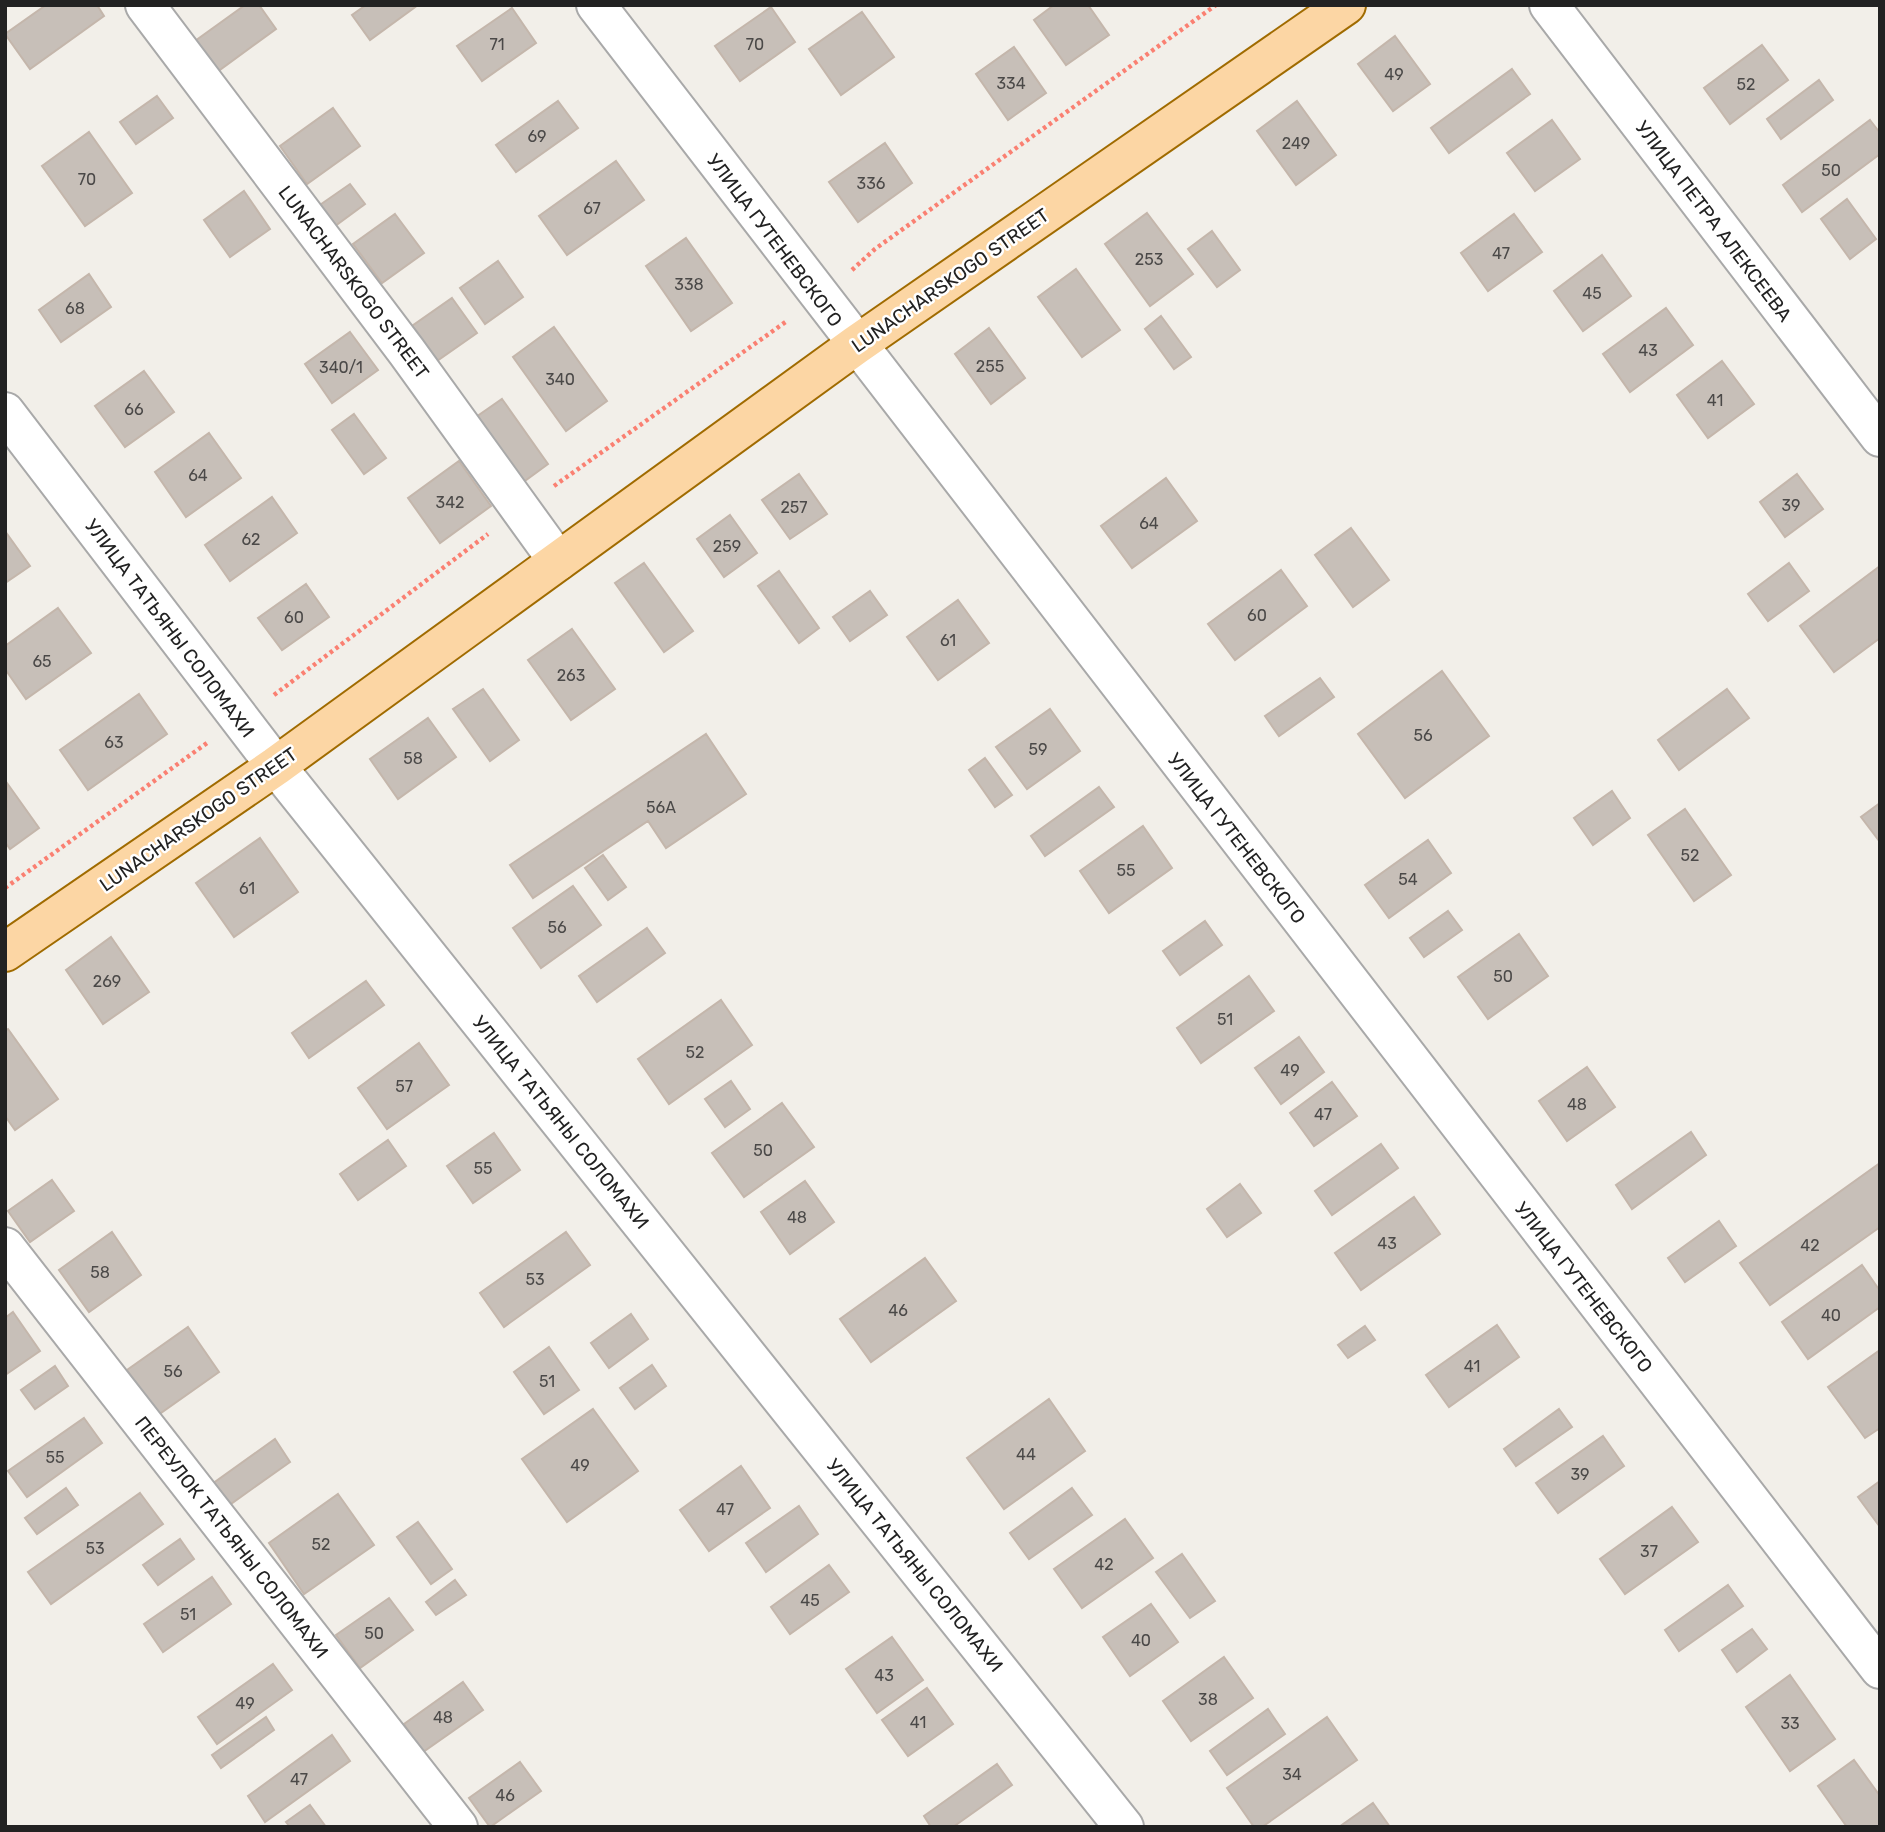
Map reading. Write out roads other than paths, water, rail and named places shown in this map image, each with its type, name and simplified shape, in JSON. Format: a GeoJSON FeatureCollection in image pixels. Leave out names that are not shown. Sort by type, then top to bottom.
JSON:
{"type":"FeatureCollection","features":[{"type":"Feature","properties":{"kind":"main road","name":"LUNACHARSKOGO STREET"},"geometry":{"type":"LineString","coordinates":[[5,952],[276,766],[856,345],[1346,5]]}},
{"type":"Feature","properties":{"kind":"street","name":"LUNACHARSKOGO STREET"},"geometry":{"type":"LineString","coordinates":[[145,5],[399,341],[558,561]]}},
{"type":"Feature","properties":{"kind":"street","name":"УЛИЦА ГУТЕНЕВСКОГО"},"geometry":{"type":"LineString","coordinates":[[596,5],[1880,1670]]}},
{"type":"Feature","properties":{"kind":"street","name":"УЛИЦА ПЕТРА АЛЕКСЕЕВА"},"geometry":{"type":"LineString","coordinates":[[1549,5],[1880,438]]}},
{"type":"Feature","properties":{"kind":"street","name":"УЛИЦА ТАТЬЯНЫ СОЛОМАХИ"},"geometry":{"type":"LineString","coordinates":[[5,412],[276,766],[1124,1827]]}},
{"type":"Feature","properties":{"kind":"street","name":"ПЕРЕУЛОК ТАТЬЯНЫ СОЛОМАХИ"},"geometry":{"type":"LineString","coordinates":[[5,1247],[458,1827]]}}]}
